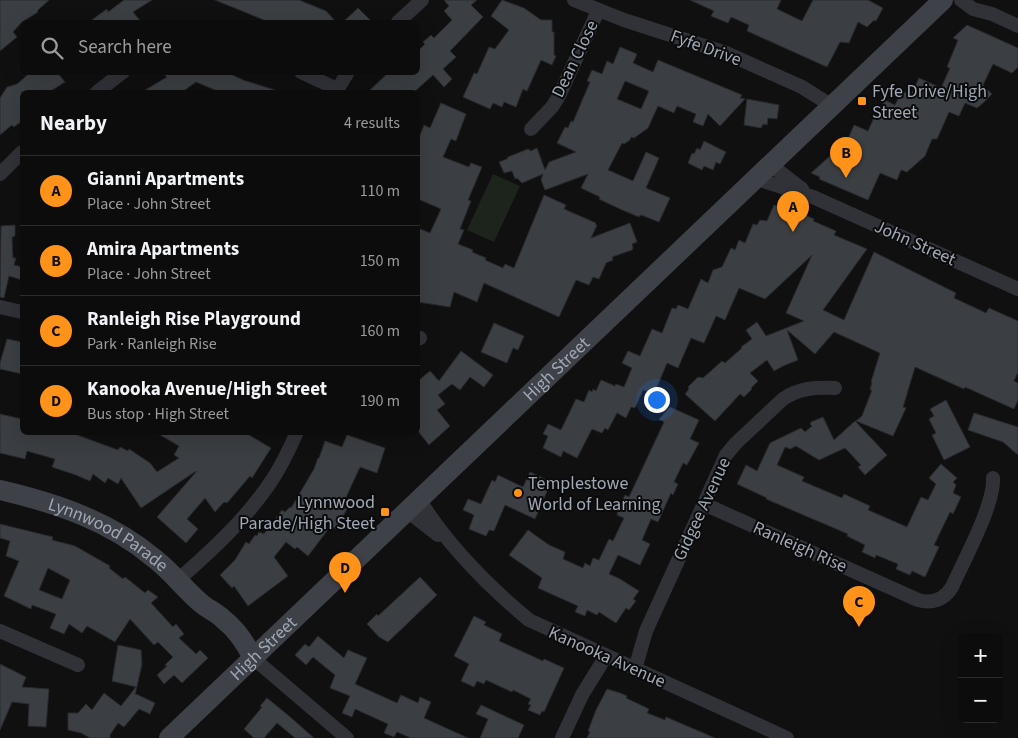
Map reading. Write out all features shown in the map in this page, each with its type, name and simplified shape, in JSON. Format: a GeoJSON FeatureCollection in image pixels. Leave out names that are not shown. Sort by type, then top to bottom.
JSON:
{"type":"FeatureCollection","features":[{"type":"Feature","properties":{"kind":"main road","name":"High Street"},"geometry":{"type":"LineString","coordinates":[[169,738],[943,0]]}},
{"type":"Feature","properties":{"kind":"main road","name":"Lynnwood Parade"},"geometry":{"type":"LineString","coordinates":[[0,490],[54,504],[102,524],[142,549],[201,603],[224,620],[245,643],[253,658]]}},
{"type":"Feature","properties":{"kind":"street"},"geometry":{"type":"LineString","coordinates":[[400,20],[422,0]]}},
{"type":"Feature","properties":{"kind":"street","name":"Fyfe Drive"},"geometry":{"type":"LineString","coordinates":[[574,0],[598,11],[726,53],[802,87],[832,106]]}},
{"type":"Feature","properties":{"kind":"street"},"geometry":{"type":"LineString","coordinates":[[960,0],[973,10],[992,14],[1018,26]]}},
{"type":"Feature","properties":{"kind":"street"},"geometry":{"type":"LineString","coordinates":[[977,0],[992,14]]}},
{"type":"Feature","properties":{"kind":"street","name":"Dean Close"},"geometry":{"type":"LineString","coordinates":[[531,129],[552,107],[559,96],[598,11]]}},
{"type":"Feature","properties":{"kind":"street"},"geometry":{"type":"LineString","coordinates":[[100,90],[119,75]]}},
{"type":"Feature","properties":{"kind":"street"},"geometry":{"type":"LineString","coordinates":[[307,75],[335,90]]}},
{"type":"Feature","properties":{"kind":"street"},"geometry":{"type":"LineString","coordinates":[[338,90],[346,75]]}},
{"type":"Feature","properties":{"kind":"street"},"geometry":{"type":"LineString","coordinates":[[0,174],[20,154]]}},
{"type":"Feature","properties":{"kind":"street","name":"John Street"},"geometry":{"type":"LineString","coordinates":[[764,172],[813,197],[1018,289]]}},
{"type":"Feature","properties":{"kind":"street","name":"John Street"},"geometry":{"type":"LineString","coordinates":[[764,172],[813,197]]}},
{"type":"Feature","properties":{"kind":"street"},"geometry":{"type":"LineString","coordinates":[[0,307],[20,312]]}},
{"type":"Feature","properties":{"kind":"street","name":"Gidgee Avenue"},"geometry":{"type":"LineString","coordinates":[[629,667],[723,459],[731,448],[790,394],[808,389],[835,388]]}},
{"type":"Feature","properties":{"kind":"street"},"geometry":{"type":"LineString","coordinates":[[178,580],[229,532],[252,507],[270,483],[295,435]]}},
{"type":"Feature","properties":{"kind":"street","name":"Ranleigh Rise"},"geometry":{"type":"LineString","coordinates":[[704,504],[918,600],[930,602],[945,596],[952,587],[988,507],[993,491],[992,478]]}},
{"type":"Feature","properties":{"kind":"street","name":"Kanooka Avenue"},"geometry":{"type":"LineString","coordinates":[[413,505],[528,620],[787,738]]}},
{"type":"Feature","properties":{"kind":"street"},"geometry":{"type":"LineString","coordinates":[[0,631],[78,665]]}},
{"type":"Feature","properties":{"kind":"street"},"geometry":{"type":"LineString","coordinates":[[562,738],[600,654]]}},
{"type":"Feature","properties":{"kind":"street"},"geometry":{"type":"LineString","coordinates":[[253,658],[347,738]]}},
{"type":"Feature","properties":{"kind":"shaded area"},"geometry":{"type":"Polygon","coordinates":[[[493,174],[520,186],[494,242],[467,230],[493,174]]]}},
{"type":"Feature","properties":{"kind":"building"},"geometry":{"type":"Polygon","coordinates":[[[0,0],[49,0],[38,12],[25,20],[20,20],[20,24],[13,32],[17,37],[0,51],[0,0]]]}},
{"type":"Feature","properties":{"kind":"building"},"geometry":{"type":"Polygon","coordinates":[[[124,0],[152,0],[133,12],[139,20],[92,20],[107,9],[108,12],[124,0]]]}},
{"type":"Feature","properties":{"kind":"building"},"geometry":{"type":"Polygon","coordinates":[[[215,0],[299,0],[326,11],[334,20],[264,20],[215,0]]]}},
{"type":"Feature","properties":{"kind":"building"},"geometry":{"type":"Polygon","coordinates":[[[444,0],[477,0],[471,5],[483,17],[450,51],[456,57],[443,69],[452,79],[444,87],[433,75],[416,90],[370,90],[386,75],[420,75],[420,49],[425,44],[423,42],[431,35],[434,38],[452,20],[444,11],[449,6],[444,0]]]}},
{"type":"Feature","properties":{"kind":"building"},"geometry":{"type":"Polygon","coordinates":[[[502,0],[524,8],[541,20],[552,20],[554,55],[556,56],[552,65],[541,60],[527,91],[523,89],[516,107],[504,102],[502,107],[493,103],[490,109],[463,97],[474,73],[477,74],[489,47],[495,49],[509,30],[491,16],[502,0]]]}},
{"type":"Feature","properties":{"kind":"building"},"geometry":{"type":"Polygon","coordinates":[[[690,0],[781,0],[777,9],[802,21],[813,0],[868,0],[883,8],[876,21],[874,20],[867,27],[858,22],[849,43],[840,42],[827,67],[747,31],[749,25],[731,17],[728,23],[711,16],[714,11],[690,0]]]}},
{"type":"Feature","properties":{"kind":"building"},"geometry":{"type":"Polygon","coordinates":[[[358,8],[370,20],[345,20],[358,8]]]}},
{"type":"Feature","properties":{"kind":"building"},"geometry":{"type":"Polygon","coordinates":[[[967,25],[1018,48],[1018,67],[1012,73],[993,64],[983,85],[992,94],[983,103],[977,108],[965,103],[959,116],[949,112],[937,139],[932,139],[925,156],[907,172],[901,170],[897,180],[880,173],[868,200],[819,179],[820,177],[811,173],[830,156],[839,160],[854,125],[868,131],[876,110],[885,100],[895,105],[902,91],[911,95],[919,78],[941,88],[950,68],[947,67],[958,40],[953,38],[967,25]]]}},
{"type":"Feature","properties":{"kind":"building"},"geometry":{"type":"Polygon","coordinates":[[[620,47],[637,54],[633,63],[653,72],[658,60],[742,95],[740,98],[745,99],[720,126],[708,114],[703,126],[693,122],[696,114],[677,106],[674,113],[658,106],[648,128],[634,138],[631,137],[624,144],[622,143],[608,170],[633,181],[646,152],[659,158],[646,188],[670,198],[659,222],[640,215],[639,217],[620,209],[581,188],[588,174],[545,190],[541,180],[543,174],[522,183],[517,178],[515,179],[512,171],[504,173],[499,162],[528,149],[531,151],[537,148],[545,170],[549,162],[576,152],[557,143],[565,127],[568,128],[571,121],[573,122],[590,82],[587,81],[592,70],[602,74],[607,61],[613,64],[620,47]],[[625,81],[617,99],[641,109],[649,91],[625,81]]]}},
{"type":"Feature","properties":{"kind":"building"},"geometry":{"type":"Polygon","coordinates":[[[28,75],[59,75],[65,82],[52,90],[20,90],[20,122],[14,127],[12,125],[0,135],[0,98],[7,87],[17,84],[28,75]]]}},
{"type":"Feature","properties":{"kind":"building"},"geometry":{"type":"Polygon","coordinates":[[[165,75],[232,75],[275,90],[215,90],[196,82],[185,90],[145,90],[167,77],[165,75]]]}},
{"type":"Feature","properties":{"kind":"building"},"geometry":{"type":"Polygon","coordinates":[[[747,99],[779,105],[777,119],[768,118],[767,125],[763,124],[761,128],[744,125],[747,99]]]}},
{"type":"Feature","properties":{"kind":"building"},"geometry":{"type":"Polygon","coordinates":[[[441,103],[466,114],[456,141],[451,139],[443,157],[469,167],[471,163],[482,167],[468,200],[471,201],[460,229],[464,230],[458,244],[473,250],[472,252],[486,258],[485,260],[503,268],[505,264],[514,268],[544,195],[566,205],[564,209],[596,223],[597,225],[591,238],[630,223],[637,242],[632,244],[632,250],[612,257],[613,260],[606,263],[599,279],[593,277],[589,285],[576,280],[559,317],[484,283],[477,302],[454,292],[450,307],[420,302],[420,229],[430,233],[441,209],[420,200],[420,135],[424,125],[430,128],[441,103]]]}},
{"type":"Feature","properties":{"kind":"building"},"geometry":{"type":"Polygon","coordinates":[[[704,141],[726,152],[720,164],[716,162],[713,170],[704,166],[702,170],[688,163],[692,153],[694,154],[697,148],[700,150],[704,141]]]}},
{"type":"Feature","properties":{"kind":"building"},"geometry":{"type":"Polygon","coordinates":[[[774,205],[782,205],[814,219],[813,221],[836,231],[834,235],[867,249],[823,310],[844,320],[874,252],[956,293],[954,298],[986,313],[989,308],[1018,321],[1018,372],[1014,381],[1018,383],[1018,400],[1014,409],[915,367],[903,407],[906,408],[893,436],[856,421],[862,416],[872,390],[870,390],[871,382],[880,353],[834,332],[815,354],[787,330],[798,360],[774,371],[767,360],[750,373],[758,381],[752,389],[744,397],[740,394],[715,421],[685,394],[689,389],[688,387],[698,377],[703,378],[722,361],[725,363],[752,339],[746,330],[757,322],[766,336],[804,321],[786,313],[812,255],[765,299],[739,288],[725,320],[716,316],[704,343],[691,338],[678,368],[667,363],[654,394],[643,390],[635,408],[631,407],[626,418],[617,413],[608,430],[605,428],[602,433],[592,429],[577,458],[563,451],[561,457],[543,448],[548,436],[543,434],[548,424],[561,430],[576,399],[584,402],[589,390],[592,392],[593,389],[596,391],[601,380],[615,386],[616,384],[624,387],[632,368],[622,363],[628,351],[640,356],[652,329],[662,333],[672,308],[676,309],[678,305],[688,309],[701,279],[708,283],[713,270],[722,267],[731,248],[735,250],[739,240],[745,243],[753,224],[757,225],[760,220],[767,221],[774,205]]]}},
{"type":"Feature","properties":{"kind":"building"},"geometry":{"type":"Polygon","coordinates":[[[15,225],[15,236],[12,237],[13,258],[16,258],[14,265],[20,266],[20,279],[9,276],[4,298],[0,297],[1,226],[15,225]]]}},
{"type":"Feature","properties":{"kind":"building"},"geometry":{"type":"Polygon","coordinates":[[[494,323],[524,336],[518,350],[513,348],[507,363],[481,352],[494,323]]]}},
{"type":"Feature","properties":{"kind":"building"},"geometry":{"type":"Polygon","coordinates":[[[7,339],[20,342],[20,374],[0,369],[7,339]]]}},
{"type":"Feature","properties":{"kind":"building"},"geometry":{"type":"Polygon","coordinates":[[[461,351],[493,375],[484,387],[470,377],[460,390],[452,384],[438,395],[445,404],[437,410],[450,426],[429,445],[420,434],[420,379],[430,371],[439,381],[461,351]]]}},
{"type":"Feature","properties":{"kind":"building"},"geometry":{"type":"Polygon","coordinates":[[[946,400],[970,447],[944,460],[932,435],[936,433],[929,419],[934,416],[930,409],[946,400]]]}},
{"type":"Feature","properties":{"kind":"building"},"geometry":{"type":"Polygon","coordinates":[[[670,407],[699,420],[690,439],[699,443],[687,465],[683,463],[674,482],[678,484],[673,495],[671,493],[658,522],[651,519],[642,540],[650,544],[640,565],[618,555],[609,574],[639,591],[633,599],[636,601],[629,610],[626,608],[616,623],[599,612],[597,615],[587,610],[585,616],[575,612],[578,606],[538,588],[542,578],[509,555],[528,530],[549,545],[565,552],[563,559],[583,568],[585,563],[590,566],[593,558],[599,560],[609,539],[613,541],[624,518],[617,515],[618,510],[625,495],[629,497],[664,422],[659,419],[670,407]]]}},
{"type":"Feature","properties":{"kind":"building"},"geometry":{"type":"Polygon","coordinates":[[[974,413],[1018,427],[1018,455],[1003,442],[968,430],[974,413]]]}},
{"type":"Feature","properties":{"kind":"building"},"geometry":{"type":"Polygon","coordinates":[[[0,414],[20,419],[20,435],[77,435],[118,450],[120,447],[128,451],[129,449],[150,463],[157,472],[179,458],[174,455],[179,446],[160,435],[249,435],[271,448],[252,478],[250,476],[227,503],[224,502],[215,512],[205,498],[187,519],[198,529],[186,543],[157,517],[196,471],[141,508],[121,478],[118,484],[108,478],[105,483],[93,474],[90,481],[52,467],[55,459],[27,451],[25,459],[0,453],[0,414]]]}},
{"type":"Feature","properties":{"kind":"building"},"geometry":{"type":"Polygon","coordinates":[[[823,417],[834,440],[855,421],[887,455],[865,475],[858,467],[861,465],[845,448],[819,460],[796,446],[790,449],[785,447],[777,465],[804,477],[802,481],[842,498],[844,494],[870,506],[868,510],[907,527],[921,497],[928,500],[936,484],[929,478],[941,464],[957,478],[953,482],[956,485],[953,493],[961,497],[953,514],[950,512],[934,545],[939,547],[925,577],[912,571],[910,575],[896,569],[898,564],[876,555],[875,558],[862,552],[865,545],[847,536],[848,534],[766,499],[737,484],[746,465],[757,471],[770,443],[801,428],[805,432],[812,426],[811,422],[823,417]]]}},
{"type":"Feature","properties":{"kind":"building"},"geometry":{"type":"Polygon","coordinates":[[[347,435],[385,448],[377,473],[360,467],[342,506],[347,509],[336,529],[329,525],[327,531],[308,556],[297,547],[295,549],[286,542],[274,557],[288,576],[248,606],[234,586],[232,588],[220,575],[235,560],[246,542],[249,544],[259,532],[264,534],[282,510],[285,512],[291,508],[314,469],[325,441],[342,447],[347,435]]]}},
{"type":"Feature","properties":{"kind":"building","name":"Templestowe World of Learning"},"geometry":{"type":"Polygon","coordinates":[[[530,472],[551,482],[535,519],[505,505],[494,531],[489,530],[486,536],[469,529],[474,515],[463,510],[468,499],[481,504],[492,480],[495,482],[498,475],[523,487],[530,472]]]}},
{"type":"Feature","properties":{"kind":"building"},"geometry":{"type":"Polygon","coordinates":[[[0,524],[53,537],[52,540],[75,546],[110,566],[109,568],[123,579],[125,577],[145,593],[148,590],[158,597],[151,603],[173,627],[176,624],[184,634],[179,638],[196,654],[200,650],[208,658],[182,683],[174,675],[164,684],[157,675],[173,657],[158,642],[154,645],[130,619],[115,642],[87,626],[82,633],[69,624],[64,634],[50,628],[56,614],[32,605],[31,609],[4,596],[19,561],[6,556],[10,541],[0,538],[0,524]],[[48,568],[39,590],[62,599],[70,580],[48,568]]]}},
{"type":"Feature","properties":{"kind":"building"},"geometry":{"type":"Polygon","coordinates":[[[420,577],[437,595],[388,642],[379,637],[367,624],[420,577]]]}},
{"type":"Feature","properties":{"kind":"building"},"geometry":{"type":"Polygon","coordinates":[[[474,616],[486,622],[484,625],[502,634],[499,641],[543,661],[544,659],[564,668],[544,712],[542,711],[540,715],[528,710],[531,705],[528,704],[531,699],[513,690],[512,692],[486,680],[484,684],[477,681],[474,687],[461,681],[469,664],[454,656],[474,616]]]}},
{"type":"Feature","properties":{"kind":"building"},"geometry":{"type":"Polygon","coordinates":[[[318,636],[344,658],[348,650],[367,658],[355,684],[397,703],[401,695],[418,703],[420,697],[431,702],[424,718],[468,738],[411,738],[397,732],[394,737],[384,733],[388,724],[355,709],[352,717],[342,713],[350,696],[330,688],[335,675],[313,657],[306,665],[295,655],[305,644],[309,647],[318,636]]]}},
{"type":"Feature","properties":{"kind":"building"},"geometry":{"type":"Polygon","coordinates":[[[118,645],[141,650],[142,664],[135,695],[155,703],[150,714],[139,709],[124,727],[118,723],[110,738],[90,738],[81,733],[68,730],[68,713],[78,713],[86,704],[92,710],[104,693],[121,706],[136,687],[112,681],[118,645]]]}},
{"type":"Feature","properties":{"kind":"building"},"geometry":{"type":"Polygon","coordinates":[[[0,664],[26,677],[22,687],[49,689],[46,727],[28,726],[29,704],[12,702],[0,730],[0,664]]]}},
{"type":"Feature","properties":{"kind":"building"},"geometry":{"type":"Polygon","coordinates":[[[607,689],[627,696],[626,698],[649,709],[647,713],[665,720],[666,717],[715,738],[587,738],[596,710],[607,689]]]}},
{"type":"Feature","properties":{"kind":"building"},"geometry":{"type":"Polygon","coordinates":[[[267,698],[314,738],[295,738],[277,723],[264,738],[254,738],[244,729],[267,698]]]}},
{"type":"Feature","properties":{"kind":"building"},"geometry":{"type":"Polygon","coordinates":[[[481,705],[524,725],[518,738],[480,738],[488,719],[476,714],[481,705]]]}},
{"type":"Feature","properties":{"kind":"place","name":"Fyfe Drive/High Street"},"geometry":{"type":"Point","coordinates":[862,101]}},
{"type":"Feature","properties":{"kind":"place","name":"Amira Apartments"},"geometry":{"type":"Point","coordinates":[846,178]}},
{"type":"Feature","properties":{"kind":"place","name":"Gianni Apartments"},"geometry":{"type":"Point","coordinates":[793,232]}},
{"type":"Feature","properties":{"kind":"place","name":"Templestowe World of Learning"},"geometry":{"type":"Point","coordinates":[518,493]}},
{"type":"Feature","properties":{"kind":"place","name":"Lynnwood Parade/High Steet"},"geometry":{"type":"Point","coordinates":[385,512]}},
{"type":"Feature","properties":{"kind":"place","name":"Kanooka Avenue/High Street"},"geometry":{"type":"Point","coordinates":[345,593]}},
{"type":"Feature","properties":{"kind":"place","name":"Ranleigh Rise Playground"},"geometry":{"type":"Point","coordinates":[859,627]}}]}
